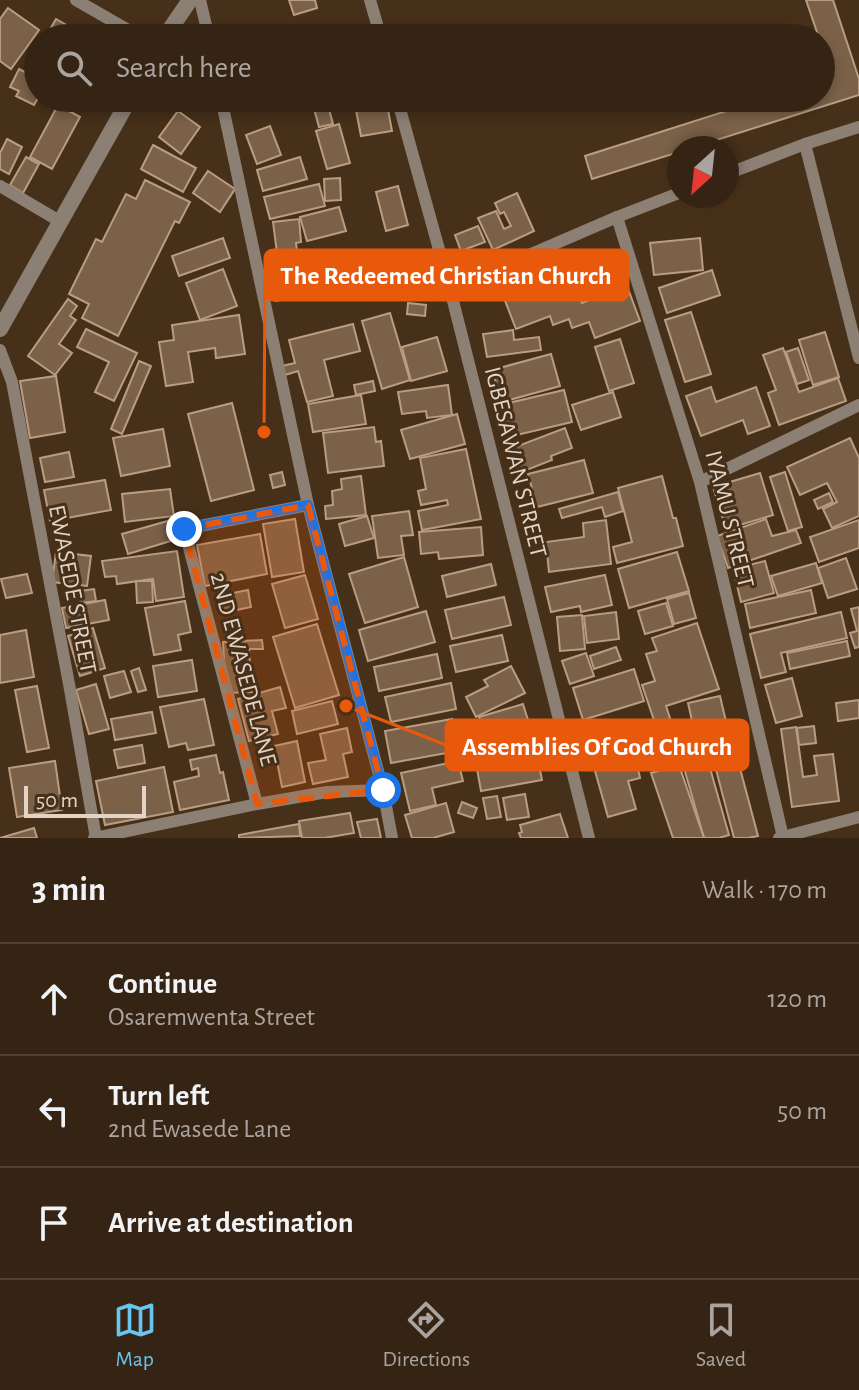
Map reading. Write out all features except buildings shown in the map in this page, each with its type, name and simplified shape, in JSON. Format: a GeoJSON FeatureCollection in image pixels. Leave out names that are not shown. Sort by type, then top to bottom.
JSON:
{"type":"FeatureCollection","features":[{"type":"Feature","properties":{"kind":"street"},"geometry":{"type":"LineString","coordinates":[[76,0],[118,24]]}},
{"type":"Feature","properties":{"kind":"street"},"geometry":{"type":"LineString","coordinates":[[174,24],[190,0]]}},
{"type":"Feature","properties":{"kind":"street"},"geometry":{"type":"LineString","coordinates":[[200,0],[206,24]]}},
{"type":"Feature","properties":{"kind":"street"},"geometry":{"type":"LineString","coordinates":[[370,0],[377,24]]}},
{"type":"Feature","properties":{"kind":"street"},"geometry":{"type":"LineString","coordinates":[[0,329],[122,112]]}},
{"type":"Feature","properties":{"kind":"street"},"geometry":{"type":"LineString","coordinates":[[224,112],[308,505],[383,790],[392,838]]}},
{"type":"Feature","properties":{"kind":"street","name":"IGBESAWAN STREET"},"geometry":{"type":"LineString","coordinates":[[401,112],[450,289],[589,838]]}},
{"type":"Feature","properties":{"kind":"street"},"geometry":{"type":"LineString","coordinates":[[739,169],[859,127]]}},
{"type":"Feature","properties":{"kind":"street"},"geometry":{"type":"LineString","coordinates":[[805,144],[859,358]]}},
{"type":"Feature","properties":{"kind":"street"},"geometry":{"type":"LineString","coordinates":[[0,186],[61,222]]}},
{"type":"Feature","properties":{"kind":"street"},"geometry":{"type":"LineString","coordinates":[[450,289],[667,198]]}},
{"type":"Feature","properties":{"kind":"street","name":"IYAMU STREET"},"geometry":{"type":"LineString","coordinates":[[617,217],[700,482],[781,838]]}},
{"type":"Feature","properties":{"kind":"street","name":"EWASEDE STREET"},"geometry":{"type":"LineString","coordinates":[[0,350],[12,382],[95,838]]}},
{"type":"Feature","properties":{"kind":"street"},"geometry":{"type":"LineString","coordinates":[[700,482],[859,405]]}},
{"type":"Feature","properties":{"kind":"street","name":"2ND EWASEDE LANE"},"geometry":{"type":"LineString","coordinates":[[257,804],[184,529],[308,505]]}},
{"type":"Feature","properties":{"kind":"street"},"geometry":{"type":"LineString","coordinates":[[95,838],[327,792],[383,790]]}},
{"type":"Feature","properties":{"kind":"street"},"geometry":{"type":"LineString","coordinates":[[781,838],[859,817]]}},
{"type":"Feature","properties":{"kind":"highlighted area"},"geometry":{"type":"Polygon","coordinates":[[[308,505],[383,790],[257,804],[184,529],[308,505]]]}},
{"type":"Feature","properties":{"kind":"place","name":"The Redeemed Christian Church"},"geometry":{"type":"Point","coordinates":[264,432]}},
{"type":"Feature","properties":{"kind":"place","name":"Assemblies Of God Church"},"geometry":{"type":"Point","coordinates":[346,706]}},
{"type":"Feature","properties":{"kind":"route"},"geometry":{"type":"LineString","coordinates":[[184,529],[308,505],[383,790]]}}]}
